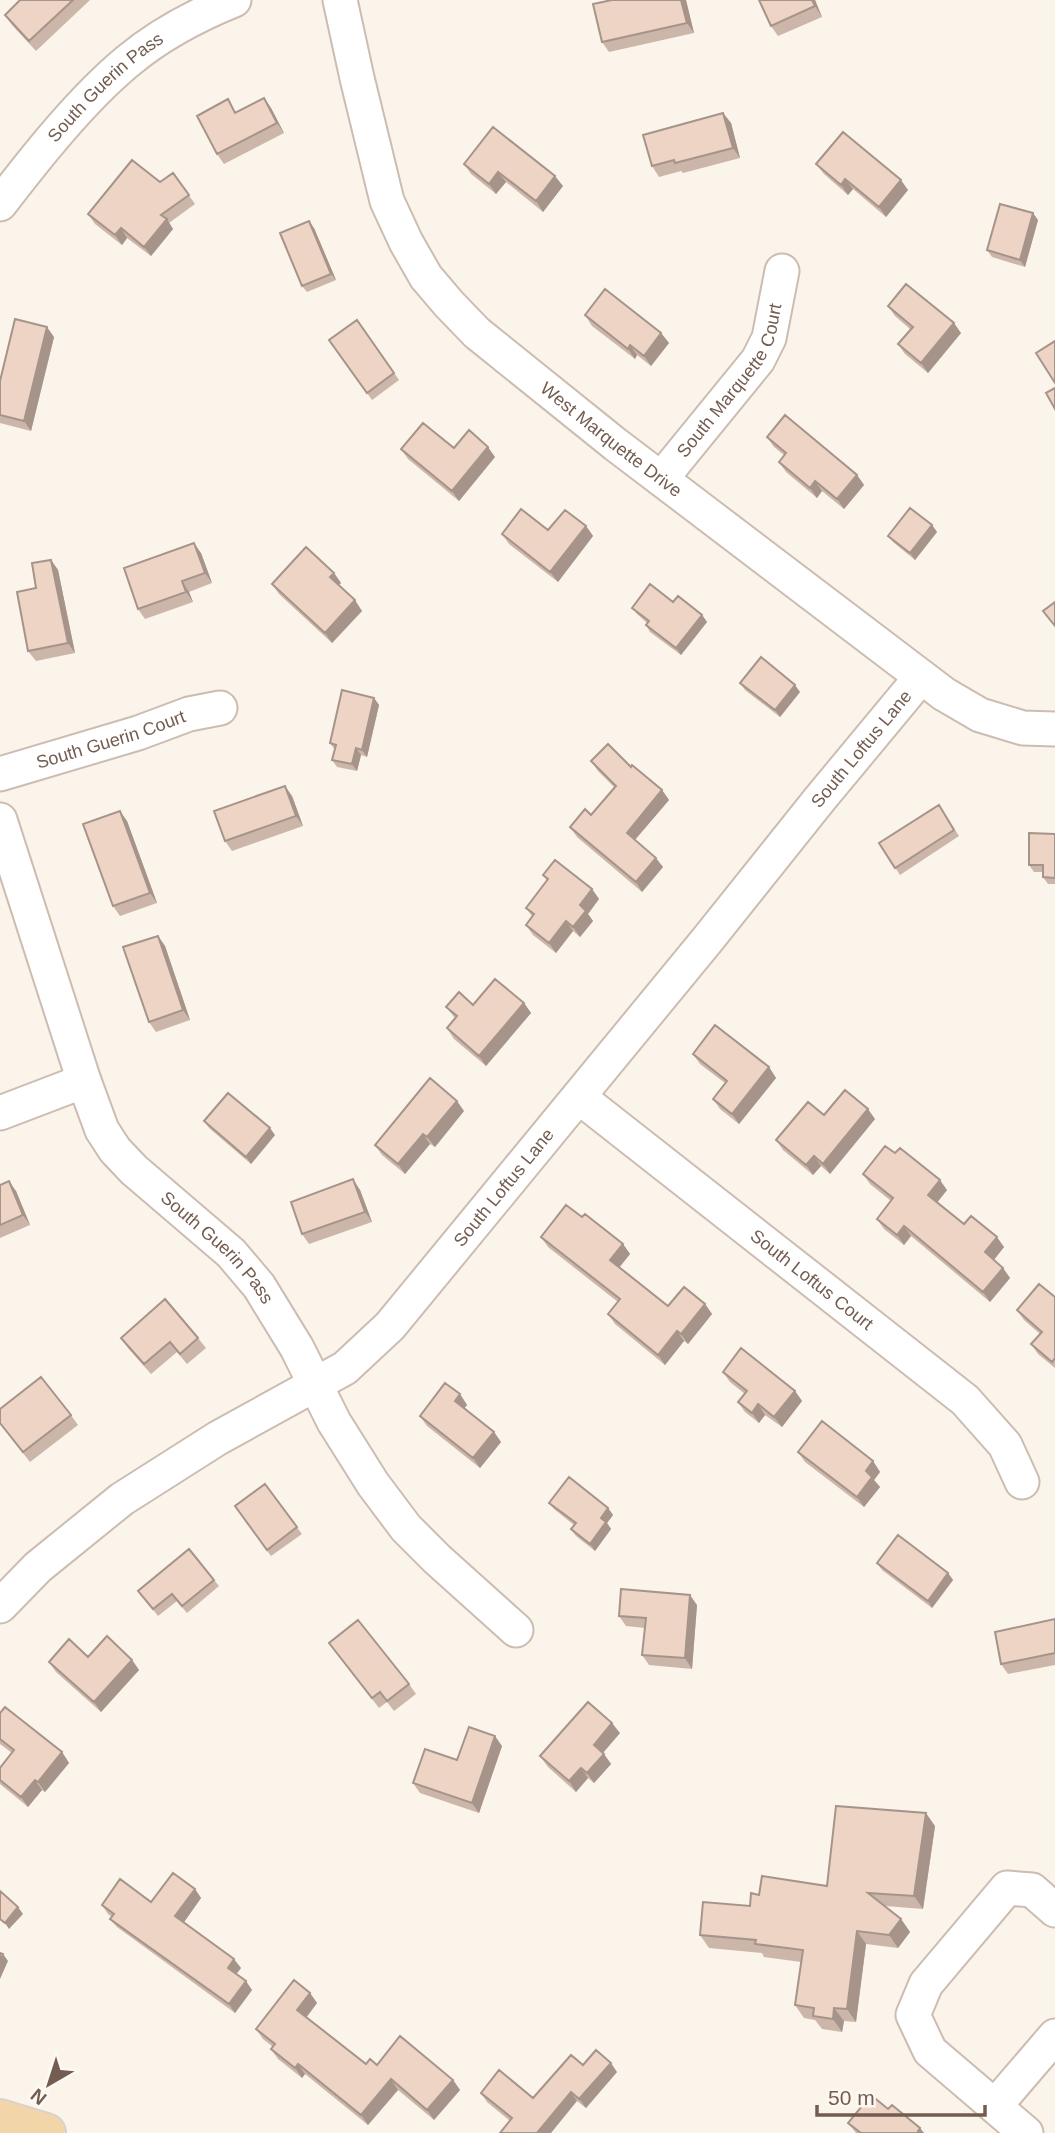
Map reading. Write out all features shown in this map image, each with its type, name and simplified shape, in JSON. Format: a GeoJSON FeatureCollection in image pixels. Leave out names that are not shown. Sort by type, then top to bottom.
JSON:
{"type":"FeatureCollection","features":[{"type":"Feature","properties":{"kind":"main road"},"geometry":{"type":"LineString","coordinates":[[0,2119],[46,2133]]}},
{"type":"Feature","properties":{"kind":"street","name":"South Guerin Pass"},"geometry":{"type":"LineString","coordinates":[[0,204],[90,98],[128,61],[170,31],[234,0]]}},
{"type":"Feature","properties":{"kind":"street","name":"West Marquette Drive"},"geometry":{"type":"LineString","coordinates":[[340,0],[387,201],[426,277],[477,333],[661,479],[944,694],[980,715],[1023,729],[1055,729]]}},
{"type":"Feature","properties":{"kind":"street","name":"South Marquette Court"},"geometry":{"type":"LineString","coordinates":[[661,479],[758,360],[769,338],[782,271]]}},
{"type":"Feature","properties":{"kind":"street","name":"South Loftus Lane"},"geometry":{"type":"LineString","coordinates":[[0,1606],[37,1567],[122,1499],[218,1438],[345,1368],[390,1326],[922,677]]}},
{"type":"Feature","properties":{"kind":"street","name":"South Guerin Court"},"geometry":{"type":"LineString","coordinates":[[0,774],[104,744],[189,714],[220,708]]}},
{"type":"Feature","properties":{"kind":"street","name":"South Guerin Pass"},"geometry":{"type":"LineString","coordinates":[[0,820],[102,1130],[115,1150],[134,1170],[231,1253],[258,1286],[297,1348],[334,1422],[373,1484],[406,1528],[516,1630]]}},
{"type":"Feature","properties":{"kind":"street"},"geometry":{"type":"LineString","coordinates":[[0,1112],[84,1081]]}},
{"type":"Feature","properties":{"kind":"street","name":"South Loftus Court"},"geometry":{"type":"LineString","coordinates":[[579,1097],[965,1400],[1005,1445],[1023,1482]]}},
{"type":"Feature","properties":{"kind":"street"},"geometry":{"type":"LineString","coordinates":[[1026,2133],[930,2051],[913,2015],[926,1984],[1007,1888],[1031,1890],[1055,1910]]}},
{"type":"Feature","properties":{"kind":"street"},"geometry":{"type":"LineString","coordinates":[[995,2106],[1055,2036]]}},
{"type":"Feature","properties":{"kind":"building"},"geometry":{"type":"Polygon","coordinates":[[[20,0],[73,0],[29,41],[5,15],[20,0]]]}},
{"type":"Feature","properties":{"kind":"building"},"geometry":{"type":"Polygon","coordinates":[[[612,0],[681,0],[687,23],[602,42],[593,4],[612,0]]]}},
{"type":"Feature","properties":{"kind":"building"},"geometry":{"type":"Polygon","coordinates":[[[759,0],[812,0],[815,6],[771,26],[759,0]]]}},
{"type":"Feature","properties":{"kind":"building"},"geometry":{"type":"Polygon","coordinates":[[[264,98],[277,123],[217,154],[197,116],[228,99],[235,113],[264,98]]]}},
{"type":"Feature","properties":{"kind":"building"},"geometry":{"type":"Polygon","coordinates":[[[723,113],[733,148],[652,166],[643,135],[723,113]]]}},
{"type":"Feature","properties":{"kind":"building"},"geometry":{"type":"Polygon","coordinates":[[[493,127],[555,176],[536,201],[498,172],[489,184],[464,164],[493,127]]]}},
{"type":"Feature","properties":{"kind":"building"},"geometry":{"type":"Polygon","coordinates":[[[843,132],[901,180],[879,207],[845,179],[841,185],[816,164],[843,132]]]}},
{"type":"Feature","properties":{"kind":"building"},"geometry":{"type":"Polygon","coordinates":[[[132,160],[160,182],[173,173],[189,195],[161,215],[167,219],[144,247],[121,228],[115,235],[88,214],[132,160]]]}},
{"type":"Feature","properties":{"kind":"building"},"geometry":{"type":"Polygon","coordinates":[[[1000,204],[1033,213],[1020,260],[987,250],[1000,204]]]}},
{"type":"Feature","properties":{"kind":"building"},"geometry":{"type":"Polygon","coordinates":[[[309,221],[331,274],[302,286],[280,233],[309,221]]]}},
{"type":"Feature","properties":{"kind":"building"},"geometry":{"type":"Polygon","coordinates":[[[906,284],[954,323],[921,363],[898,344],[913,327],[888,306],[906,284]]]}},
{"type":"Feature","properties":{"kind":"building"},"geometry":{"type":"Polygon","coordinates":[[[605,289],[661,333],[644,356],[630,345],[628,349],[585,315],[605,289]]]}},
{"type":"Feature","properties":{"kind":"building"},"geometry":{"type":"Polygon","coordinates":[[[15,319],[47,327],[24,421],[0,415],[0,381],[15,319]]]}},
{"type":"Feature","properties":{"kind":"building"},"geometry":{"type":"Polygon","coordinates":[[[357,320],[394,373],[367,393],[329,340],[357,320]]]}},
{"type":"Feature","properties":{"kind":"building"},"geometry":{"type":"Polygon","coordinates":[[[1055,341],[1055,383],[1036,353],[1055,341]]]}},
{"type":"Feature","properties":{"kind":"building"},"geometry":{"type":"Polygon","coordinates":[[[1055,388],[1055,409],[1046,393],[1055,388]]]}},
{"type":"Feature","properties":{"kind":"building"},"geometry":{"type":"Polygon","coordinates":[[[785,415],[857,475],[837,499],[815,481],[810,488],[779,462],[786,453],[767,437],[785,415]]]}},
{"type":"Feature","properties":{"kind":"building"},"geometry":{"type":"Polygon","coordinates":[[[423,423],[454,448],[469,430],[488,447],[452,491],[401,449],[423,423]]]}},
{"type":"Feature","properties":{"kind":"building"},"geometry":{"type":"Polygon","coordinates":[[[910,508],[932,525],[910,553],[888,536],[910,508]]]}},
{"type":"Feature","properties":{"kind":"building"},"geometry":{"type":"Polygon","coordinates":[[[521,509],[548,530],[565,510],[586,526],[550,572],[502,534],[521,509]]]}},
{"type":"Feature","properties":{"kind":"building"},"geometry":{"type":"Polygon","coordinates":[[[194,543],[205,573],[182,581],[186,592],[138,609],[124,568],[194,543]]]}},
{"type":"Feature","properties":{"kind":"building"},"geometry":{"type":"Polygon","coordinates":[[[306,547],[334,573],[330,577],[355,600],[325,633],[272,584],[306,547]]]}},
{"type":"Feature","properties":{"kind":"building"},"geometry":{"type":"Polygon","coordinates":[[[51,560],[68,643],[28,651],[17,592],[36,588],[32,563],[51,560]]]}},
{"type":"Feature","properties":{"kind":"building"},"geometry":{"type":"Polygon","coordinates":[[[650,584],[673,602],[678,596],[702,615],[676,648],[646,625],[649,621],[632,608],[650,584]]]}},
{"type":"Feature","properties":{"kind":"building"},"geometry":{"type":"Polygon","coordinates":[[[1055,602],[1055,626],[1043,611],[1055,602]]]}},
{"type":"Feature","properties":{"kind":"building"},"geometry":{"type":"Polygon","coordinates":[[[761,657],[795,685],[775,710],[740,683],[761,657]]]}},
{"type":"Feature","properties":{"kind":"building"},"geometry":{"type":"Polygon","coordinates":[[[342,690],[374,698],[362,750],[356,748],[352,764],[332,760],[336,745],[330,743],[342,690]]]}},
{"type":"Feature","properties":{"kind":"building"},"geometry":{"type":"Polygon","coordinates":[[[608,744],[631,767],[632,765],[662,790],[627,833],[656,858],[636,882],[570,827],[585,809],[591,815],[616,786],[591,761],[608,744]]]}},
{"type":"Feature","properties":{"kind":"building"},"geometry":{"type":"Polygon","coordinates":[[[285,786],[296,816],[225,841],[214,811],[285,786]]]}},
{"type":"Feature","properties":{"kind":"building"},"geometry":{"type":"Polygon","coordinates":[[[939,805],[954,830],[895,868],[879,843],[939,805]]]}},
{"type":"Feature","properties":{"kind":"building"},"geometry":{"type":"Polygon","coordinates":[[[120,811],[150,893],[113,906],[83,824],[120,811]]]}},
{"type":"Feature","properties":{"kind":"building"},"geometry":{"type":"Polygon","coordinates":[[[1029,833],[1055,834],[1055,878],[1043,877],[1043,865],[1029,865],[1029,833]]]}},
{"type":"Feature","properties":{"kind":"building"},"geometry":{"type":"Polygon","coordinates":[[[555,860],[592,889],[580,905],[586,911],[573,927],[566,921],[549,943],[526,925],[534,914],[526,908],[548,879],[543,875],[555,860]]]}},
{"type":"Feature","properties":{"kind":"building"},"geometry":{"type":"Polygon","coordinates":[[[158,936],[183,1010],[149,1022],[123,947],[158,936]]]}},
{"type":"Feature","properties":{"kind":"building"},"geometry":{"type":"Polygon","coordinates":[[[495,979],[524,1003],[479,1056],[447,1028],[457,1016],[446,1007],[459,992],[473,1005],[495,979]]]}},
{"type":"Feature","properties":{"kind":"building"},"geometry":{"type":"Polygon","coordinates":[[[715,1025],[769,1067],[732,1114],[713,1099],[727,1081],[693,1054],[715,1025]]]}},
{"type":"Feature","properties":{"kind":"building"},"geometry":{"type":"Polygon","coordinates":[[[430,1078],[457,1101],[427,1137],[423,1134],[398,1164],[375,1145],[430,1078]]]}},
{"type":"Feature","properties":{"kind":"building"},"geometry":{"type":"Polygon","coordinates":[[[845,1090],[868,1109],[823,1164],[814,1156],[806,1165],[776,1140],[808,1102],[824,1115],[845,1090]]]}},
{"type":"Feature","properties":{"kind":"building"},"geometry":{"type":"Polygon","coordinates":[[[228,1093],[270,1128],[246,1157],[204,1121],[228,1093]]]}},
{"type":"Feature","properties":{"kind":"building"},"geometry":{"type":"Polygon","coordinates":[[[885,1146],[895,1153],[900,1148],[940,1180],[928,1195],[964,1224],[971,1216],[997,1237],[985,1252],[1003,1268],[983,1292],[904,1226],[897,1235],[877,1219],[893,1198],[863,1174],[885,1146]]]}},
{"type":"Feature","properties":{"kind":"building"},"geometry":{"type":"Polygon","coordinates":[[[353,1179],[365,1212],[302,1234],[291,1202],[353,1179]]]}},
{"type":"Feature","properties":{"kind":"building"},"geometry":{"type":"Polygon","coordinates":[[[9,1181],[23,1215],[0,1225],[0,1185],[9,1181]]]}},
{"type":"Feature","properties":{"kind":"building"},"geometry":{"type":"Polygon","coordinates":[[[566,1205],[582,1217],[585,1214],[623,1244],[610,1260],[668,1306],[684,1287],[705,1304],[681,1334],[677,1331],[658,1355],[608,1314],[620,1299],[541,1237],[566,1205]]]}},
{"type":"Feature","properties":{"kind":"building"},"geometry":{"type":"Polygon","coordinates":[[[1039,1284],[1055,1297],[1055,1358],[1052,1362],[1031,1344],[1042,1332],[1017,1310],[1039,1284]]]}},
{"type":"Feature","properties":{"kind":"building"},"geometry":{"type":"Polygon","coordinates":[[[165,1299],[198,1338],[180,1354],[170,1342],[144,1364],[121,1338],[165,1299]]]}},
{"type":"Feature","properties":{"kind":"building"},"geometry":{"type":"Polygon","coordinates":[[[741,1348],[795,1391],[774,1417],[758,1404],[752,1413],[738,1402],[747,1391],[723,1372],[741,1348]]]}},
{"type":"Feature","properties":{"kind":"building"},"geometry":{"type":"Polygon","coordinates":[[[41,1377],[71,1415],[23,1452],[0,1423],[0,1409],[41,1377]]]}},
{"type":"Feature","properties":{"kind":"building"},"geometry":{"type":"Polygon","coordinates":[[[445,1383],[460,1394],[455,1401],[494,1432],[473,1458],[420,1416],[445,1383]]]}},
{"type":"Feature","properties":{"kind":"building"},"geometry":{"type":"Polygon","coordinates":[[[822,1421],[873,1461],[866,1471],[872,1477],[857,1497],[798,1452],[822,1421]]]}},
{"type":"Feature","properties":{"kind":"building"},"geometry":{"type":"Polygon","coordinates":[[[569,1477],[608,1508],[601,1518],[606,1522],[590,1544],[571,1529],[576,1523],[549,1503],[569,1477]]]}},
{"type":"Feature","properties":{"kind":"building"},"geometry":{"type":"Polygon","coordinates":[[[265,1484],[297,1527],[267,1550],[235,1506],[265,1484]]]}},
{"type":"Feature","properties":{"kind":"building"},"geometry":{"type":"Polygon","coordinates":[[[898,1535],[948,1573],[928,1601],[877,1563],[898,1535]]]}},
{"type":"Feature","properties":{"kind":"building"},"geometry":{"type":"Polygon","coordinates":[[[189,1549],[214,1580],[182,1606],[172,1594],[153,1609],[138,1591],[189,1549]]]}},
{"type":"Feature","properties":{"kind":"building"},"geometry":{"type":"Polygon","coordinates":[[[621,1589],[690,1595],[685,1658],[642,1655],[646,1618],[619,1616],[621,1589]]]}},
{"type":"Feature","properties":{"kind":"building"},"geometry":{"type":"Polygon","coordinates":[[[1055,1619],[1055,1653],[1001,1664],[995,1632],[1055,1619]]]}},
{"type":"Feature","properties":{"kind":"building"},"geometry":{"type":"Polygon","coordinates":[[[358,1620],[409,1684],[387,1701],[380,1692],[372,1698],[329,1643],[358,1620]]]}},
{"type":"Feature","properties":{"kind":"building"},"geometry":{"type":"Polygon","coordinates":[[[107,1636],[132,1660],[94,1702],[49,1662],[69,1639],[88,1657],[107,1636]]]}},
{"type":"Feature","properties":{"kind":"building"},"geometry":{"type":"Polygon","coordinates":[[[588,1702],[612,1723],[594,1745],[604,1754],[587,1773],[581,1768],[569,1781],[540,1756],[588,1702]]]}},
{"type":"Feature","properties":{"kind":"building"},"geometry":{"type":"Polygon","coordinates":[[[5,1707],[62,1752],[38,1782],[35,1780],[21,1797],[0,1780],[0,1768],[14,1750],[0,1739],[0,1713],[5,1707]]]}},
{"type":"Feature","properties":{"kind":"building"},"geometry":{"type":"Polygon","coordinates":[[[469,1727],[495,1736],[472,1803],[413,1783],[425,1749],[457,1760],[469,1727]]]}},
{"type":"Feature","properties":{"kind":"building"},"geometry":{"type":"Polygon","coordinates":[[[836,1806],[926,1813],[914,1896],[868,1893],[901,1919],[889,1935],[857,1931],[847,2009],[834,2008],[833,2019],[813,2016],[814,2008],[795,2005],[803,1950],[755,1944],[756,1940],[700,1935],[703,1902],[750,1906],[751,1893],[759,1895],[762,1876],[827,1886],[836,1806]]]}},
{"type":"Feature","properties":{"kind":"building"},"geometry":{"type":"Polygon","coordinates":[[[173,1873],[195,1889],[175,1916],[234,1959],[228,1968],[246,1981],[229,2004],[110,1919],[114,1914],[102,1905],[120,1879],[151,1902],[173,1873]]]}},
{"type":"Feature","properties":{"kind":"building"},"geometry":{"type":"Polygon","coordinates":[[[0,1891],[18,1907],[5,1923],[0,1919],[0,1891]]]}},
{"type":"Feature","properties":{"kind":"building"},"geometry":{"type":"Polygon","coordinates":[[[294,1980],[310,1993],[297,2010],[366,2064],[370,2059],[377,2065],[400,2036],[453,2080],[427,2110],[391,2079],[361,2115],[298,2064],[295,2068],[271,2049],[275,2044],[256,2029],[294,1980]]]}},
{"type":"Feature","properties":{"kind":"building"},"geometry":{"type":"Polygon","coordinates":[[[596,2050],[611,2063],[579,2099],[571,2092],[537,2133],[500,2133],[512,2118],[481,2093],[499,2070],[533,2098],[571,2055],[583,2065],[596,2050]]]}},
{"type":"Feature","properties":{"kind":"building"},"geometry":{"type":"Polygon","coordinates":[[[871,2095],[888,2109],[892,2105],[920,2128],[917,2133],[861,2133],[848,2123],[871,2095]]]}}]}
